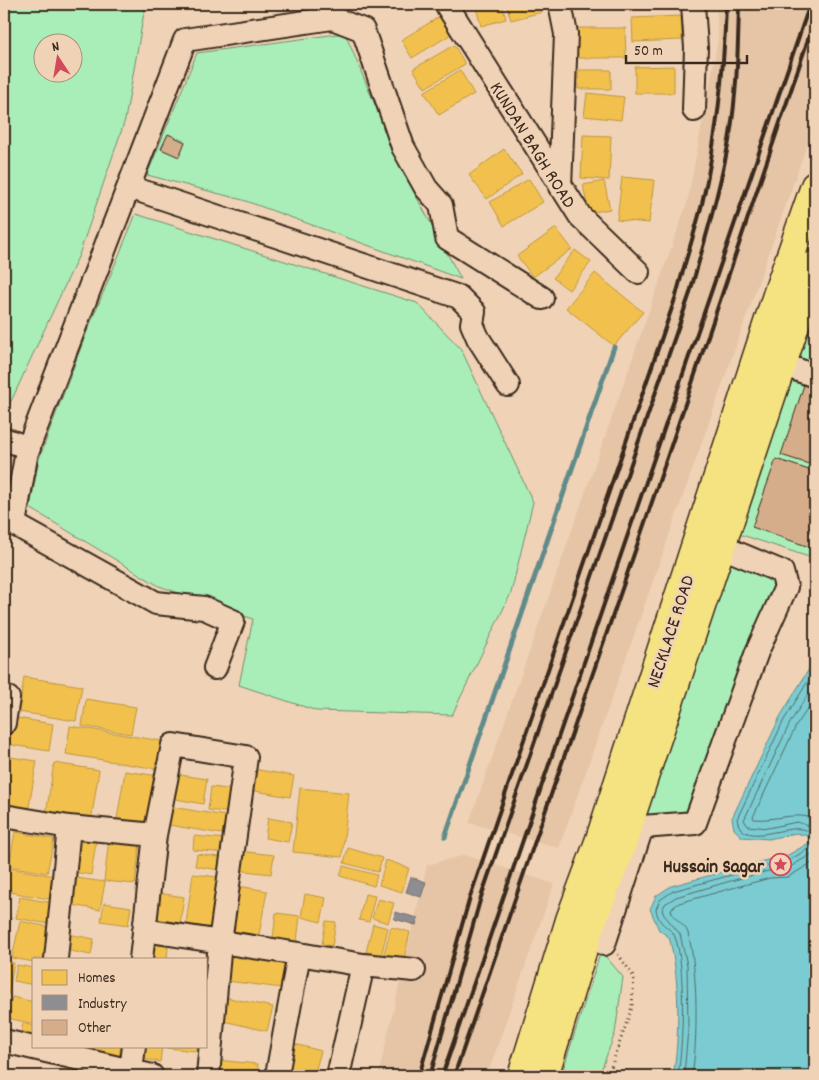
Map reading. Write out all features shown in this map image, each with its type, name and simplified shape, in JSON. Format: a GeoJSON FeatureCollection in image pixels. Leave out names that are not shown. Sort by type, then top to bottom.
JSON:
{"type":"FeatureCollection","features":[{"type":"Feature","properties":{"kind":"main road","name":"NECKLACE ROAD"},"geometry":{"type":"LineString","coordinates":[[609,845],[720,546],[781,364],[807,260],[814,194]]}},
{"type":"Feature","properties":{"kind":"main road","name":"NECKLACE ROAD"},"geometry":{"type":"LineString","coordinates":[[544,1076],[589,929],[609,845],[807,260]]}},
{"type":"Feature","properties":{"kind":"main road","name":"NECKLACE ROAD"},"geometry":{"type":"LineString","coordinates":[[522,1076],[589,929]]}},
{"type":"Feature","properties":{"kind":"street","name":"KUNDAN BAGH ROAD"},"geometry":{"type":"LineString","coordinates":[[446,4],[580,216],[638,272]]}},
{"type":"Feature","properties":{"kind":"street"},"geometry":{"type":"LineString","coordinates":[[560,4],[566,34],[560,187]]}},
{"type":"Feature","properties":{"kind":"street"},"geometry":{"type":"LineString","coordinates":[[693,4],[696,48],[694,110]]}},
{"type":"Feature","properties":{"kind":"street"},"geometry":{"type":"LineString","coordinates":[[215,668],[233,621],[204,608],[156,603],[14,524],[29,448],[185,40],[332,18],[362,30],[402,147],[426,188],[441,205],[447,238],[542,298]]}},
{"type":"Feature","properties":{"kind":"street"},"geometry":{"type":"LineString","coordinates":[[129,187],[459,297],[474,312],[472,324],[478,338],[508,385]]}},
{"type":"Feature","properties":{"kind":"street"},"geometry":{"type":"LineString","coordinates":[[781,364],[815,376]]}},
{"type":"Feature","properties":{"kind":"street"},"geometry":{"type":"LineString","coordinates":[[4,439],[29,448]]}},
{"type":"Feature","properties":{"kind":"street"},"geometry":{"type":"LineString","coordinates":[[589,929],[642,827],[696,823],[757,652],[786,587],[782,572],[720,546]]}},
{"type":"Feature","properties":{"kind":"street"},"geometry":{"type":"LineString","coordinates":[[4,723],[8,698]]}},
{"type":"Feature","properties":{"kind":"street"},"geometry":{"type":"LineString","coordinates":[[142,958],[155,835],[173,746],[246,757],[220,942],[208,1076]]}},
{"type":"Feature","properties":{"kind":"street"},"geometry":{"type":"LineString","coordinates":[[4,816],[68,827],[155,835]]}},
{"type":"Feature","properties":{"kind":"street"},"geometry":{"type":"LineString","coordinates":[[56,958],[68,827]]}},
{"type":"Feature","properties":{"kind":"street"},"geometry":{"type":"LineString","coordinates":[[144,930],[363,965],[414,970]]}},
{"type":"Feature","properties":{"kind":"street"},"geometry":{"type":"LineString","coordinates":[[277,1075],[299,954]]}},
{"type":"Feature","properties":{"kind":"street"},"geometry":{"type":"LineString","coordinates":[[338,1076],[363,965]]}},
{"type":"Feature","properties":{"kind":"street"},"geometry":{"type":"LineString","coordinates":[[4,1041],[32,1046]]}},
{"type":"Feature","properties":{"kind":"street"},"geometry":{"type":"LineString","coordinates":[[135,1048],[142,1074]]}},
{"type":"Feature","properties":{"kind":"street"},"geometry":{"type":"LineString","coordinates":[[47,1049],[142,1074]]}},
{"type":"Feature","properties":{"kind":"path"},"geometry":{"type":"LineString","coordinates":[[589,929],[615,951],[634,977],[632,1007],[608,1076]]}},
{"type":"Feature","properties":{"kind":"shaded area"},"geometry":{"type":"Polygon","coordinates":[[[716,4],[815,4],[815,122],[559,848],[469,823],[687,203],[718,40],[716,4]]]}},
{"type":"Feature","properties":{"kind":"shaded area"},"geometry":{"type":"Polygon","coordinates":[[[465,855],[554,884],[487,1076],[378,1076],[427,865],[465,855]]]}},
{"type":"Feature","properties":{"kind":"green space"},"geometry":{"type":"Polygon","coordinates":[[[4,4],[140,4],[145,7],[125,120],[79,255],[7,410],[4,409],[4,4]]]}},
{"type":"Feature","properties":{"kind":"green space"},"geometry":{"type":"Polygon","coordinates":[[[345,33],[403,172],[461,279],[243,200],[147,175],[197,53],[345,33]]]}},
{"type":"Feature","properties":{"kind":"green space"},"geometry":{"type":"Polygon","coordinates":[[[136,214],[417,303],[461,349],[533,502],[511,593],[452,715],[317,711],[239,685],[253,619],[159,586],[30,508],[39,459],[86,334],[136,214]]]}},
{"type":"Feature","properties":{"kind":"green space"},"geometry":{"type":"Polygon","coordinates":[[[815,311],[815,559],[739,534],[815,311]]]}},
{"type":"Feature","properties":{"kind":"green space"},"geometry":{"type":"Polygon","coordinates":[[[730,561],[777,578],[689,817],[645,819],[730,561]]]}},
{"type":"Feature","properties":{"kind":"green space"},"geometry":{"type":"Polygon","coordinates":[[[601,951],[623,977],[615,1033],[599,1076],[561,1076],[601,951]]]}},
{"type":"Feature","properties":{"kind":"water","name":"Hussain Sagar"},"geometry":{"type":"Polygon","coordinates":[[[815,659],[815,1076],[673,1076],[677,1043],[678,1006],[673,953],[669,937],[659,930],[650,909],[656,896],[671,886],[767,860],[781,859],[809,843],[808,836],[796,833],[769,839],[742,837],[734,829],[732,818],[780,717],[815,659]]]}},
{"type":"Feature","properties":{"kind":"building: Homes"},"geometry":{"type":"Polygon","coordinates":[[[475,4],[502,4],[506,19],[481,26],[475,4]]]}},
{"type":"Feature","properties":{"kind":"building: Homes"},"geometry":{"type":"Polygon","coordinates":[[[506,4],[540,4],[542,12],[511,20],[506,4]]]}},
{"type":"Feature","properties":{"kind":"building: Homes"},"geometry":{"type":"Polygon","coordinates":[[[444,14],[455,32],[412,58],[401,40],[444,14]]]}},
{"type":"Feature","properties":{"kind":"building: Homes"},"geometry":{"type":"Polygon","coordinates":[[[681,16],[682,40],[633,42],[632,18],[681,16]]]}},
{"type":"Feature","properties":{"kind":"building: Homes"},"geometry":{"type":"Polygon","coordinates":[[[575,28],[625,28],[626,58],[575,58],[575,28]]]}},
{"type":"Feature","properties":{"kind":"building: Homes"},"geometry":{"type":"Polygon","coordinates":[[[454,45],[465,64],[425,88],[413,69],[454,45]]]}},
{"type":"Feature","properties":{"kind":"building: Homes"},"geometry":{"type":"Polygon","coordinates":[[[674,66],[674,93],[635,93],[635,67],[674,66]]]}},
{"type":"Feature","properties":{"kind":"building: Homes"},"geometry":{"type":"Polygon","coordinates":[[[460,70],[474,94],[439,115],[424,92],[460,70]]]}},
{"type":"Feature","properties":{"kind":"building: Homes"},"geometry":{"type":"Polygon","coordinates":[[[578,70],[611,70],[611,89],[578,89],[578,70]]]}},
{"type":"Feature","properties":{"kind":"building: Homes"},"geometry":{"type":"Polygon","coordinates":[[[587,93],[624,97],[621,120],[584,116],[587,93]]]}},
{"type":"Feature","properties":{"kind":"building: Homes"},"geometry":{"type":"Polygon","coordinates":[[[583,135],[611,136],[609,180],[581,178],[583,135]]]}},
{"type":"Feature","properties":{"kind":"building: Homes"},"geometry":{"type":"Polygon","coordinates":[[[504,149],[522,174],[487,199],[469,175],[504,149]]]}},
{"type":"Feature","properties":{"kind":"building: Homes"},"geometry":{"type":"Polygon","coordinates":[[[622,177],[654,180],[649,223],[617,220],[622,177]]]}},
{"type":"Feature","properties":{"kind":"building: Homes"},"geometry":{"type":"Polygon","coordinates":[[[529,179],[543,202],[504,226],[490,202],[529,179]]]}},
{"type":"Feature","properties":{"kind":"building: Homes"},"geometry":{"type":"Polygon","coordinates":[[[604,181],[610,209],[589,213],[583,185],[604,181]]]}},
{"type":"Feature","properties":{"kind":"building: Homes"},"geometry":{"type":"Polygon","coordinates":[[[556,228],[572,249],[533,277],[517,256],[556,228]]]}},
{"type":"Feature","properties":{"kind":"building: Homes"},"geometry":{"type":"Polygon","coordinates":[[[575,250],[591,262],[569,290],[553,278],[575,250]]]}},
{"type":"Feature","properties":{"kind":"building: Homes"},"geometry":{"type":"Polygon","coordinates":[[[595,273],[643,312],[614,346],[566,308],[595,273]]]}},
{"type":"Feature","properties":{"kind":"building: Homes"},"geometry":{"type":"Polygon","coordinates":[[[24,677],[82,686],[76,721],[19,712],[24,677]]]}},
{"type":"Feature","properties":{"kind":"building: Homes"},"geometry":{"type":"Polygon","coordinates":[[[86,699],[136,707],[131,734],[82,726],[86,699]]]}},
{"type":"Feature","properties":{"kind":"building: Homes"},"geometry":{"type":"Polygon","coordinates":[[[11,717],[53,724],[49,751],[6,744],[11,717]]]}},
{"type":"Feature","properties":{"kind":"building: Homes"},"geometry":{"type":"Polygon","coordinates":[[[70,726],[162,741],[157,769],[66,754],[70,726]]]}},
{"type":"Feature","properties":{"kind":"building: Homes"},"geometry":{"type":"Polygon","coordinates":[[[10,757],[37,761],[28,812],[4,808],[10,757]]]}},
{"type":"Feature","properties":{"kind":"building: Homes"},"geometry":{"type":"Polygon","coordinates":[[[54,763],[99,770],[91,821],[46,814],[54,763]]]}},
{"type":"Feature","properties":{"kind":"building: Homes"},"geometry":{"type":"Polygon","coordinates":[[[253,769],[294,776],[290,797],[249,790],[253,769]]]}},
{"type":"Feature","properties":{"kind":"building: Homes"},"geometry":{"type":"Polygon","coordinates":[[[125,771],[159,776],[150,831],[116,825],[125,771]]]}},
{"type":"Feature","properties":{"kind":"building: Homes"},"geometry":{"type":"Polygon","coordinates":[[[174,774],[207,779],[203,804],[170,798],[174,774]]]}},
{"type":"Feature","properties":{"kind":"building: Homes"},"geometry":{"type":"Polygon","coordinates":[[[211,787],[236,790],[233,813],[208,810],[211,787]]]}},
{"type":"Feature","properties":{"kind":"building: Homes"},"geometry":{"type":"Polygon","coordinates":[[[300,788],[349,793],[342,857],[293,852],[300,788]]]}},
{"type":"Feature","properties":{"kind":"building: Homes"},"geometry":{"type":"Polygon","coordinates":[[[172,807],[226,816],[222,834],[169,825],[172,807]]]}},
{"type":"Feature","properties":{"kind":"building: Homes"},"geometry":{"type":"Polygon","coordinates":[[[268,818],[292,822],[288,842],[265,838],[268,818]]]}},
{"type":"Feature","properties":{"kind":"building: Homes"},"geometry":{"type":"Polygon","coordinates":[[[15,832],[54,839],[47,873],[9,866],[15,832]]]}},
{"type":"Feature","properties":{"kind":"building: Homes"},"geometry":{"type":"Polygon","coordinates":[[[194,836],[227,839],[225,853],[193,850],[194,836]]]}},
{"type":"Feature","properties":{"kind":"building: Homes"},"geometry":{"type":"Polygon","coordinates":[[[109,839],[140,843],[135,884],[104,881],[109,839]]]}},
{"type":"Feature","properties":{"kind":"building: Homes"},"geometry":{"type":"Polygon","coordinates":[[[78,840],[96,842],[91,875],[74,872],[78,840]]]}},
{"type":"Feature","properties":{"kind":"building: Homes"},"geometry":{"type":"Polygon","coordinates":[[[348,848],[382,858],[378,872],[344,863],[348,848]]]}},
{"type":"Feature","properties":{"kind":"building: Homes"},"geometry":{"type":"Polygon","coordinates":[[[239,851],[274,855],[271,874],[236,870],[239,851]]]}},
{"type":"Feature","properties":{"kind":"building: Homes"},"geometry":{"type":"Polygon","coordinates":[[[197,854],[227,858],[225,871],[195,866],[197,854]]]}},
{"type":"Feature","properties":{"kind":"building: Homes"},"geometry":{"type":"Polygon","coordinates":[[[386,860],[409,868],[402,892],[379,885],[386,860]]]}},
{"type":"Feature","properties":{"kind":"building: Homes"},"geometry":{"type":"Polygon","coordinates":[[[343,866],[377,875],[374,886],[340,876],[343,866]]]}},
{"type":"Feature","properties":{"kind":"building: Homes"},"geometry":{"type":"Polygon","coordinates":[[[4,867],[59,877],[55,900],[4,891],[4,867]]]}},
{"type":"Feature","properties":{"kind":"building: Homes"},"geometry":{"type":"Polygon","coordinates":[[[193,874],[227,878],[219,935],[185,930],[193,874]]]}},
{"type":"Feature","properties":{"kind":"building: Homes"},"geometry":{"type":"Polygon","coordinates":[[[76,878],[105,882],[100,910],[72,905],[76,878]]]}},
{"type":"Feature","properties":{"kind":"building: Homes"},"geometry":{"type":"Polygon","coordinates":[[[233,885],[267,891],[258,940],[224,934],[233,885]]]}},
{"type":"Feature","properties":{"kind":"building: Homes"},"geometry":{"type":"Polygon","coordinates":[[[158,893],[184,897],[180,925],[155,921],[158,893]]]}},
{"type":"Feature","properties":{"kind":"building: Homes"},"geometry":{"type":"Polygon","coordinates":[[[305,894],[326,898],[321,922],[301,917],[305,894]]]}},
{"type":"Feature","properties":{"kind":"building: Homes"},"geometry":{"type":"Polygon","coordinates":[[[365,894],[375,896],[369,922],[359,920],[365,894]]]}},
{"type":"Feature","properties":{"kind":"building: Homes"},"geometry":{"type":"Polygon","coordinates":[[[20,897],[53,903],[49,924],[16,918],[20,897]]]}},
{"type":"Feature","properties":{"kind":"building: Homes"},"geometry":{"type":"Polygon","coordinates":[[[378,899],[394,903],[388,923],[372,918],[378,899]]]}},
{"type":"Feature","properties":{"kind":"building: Homes"},"geometry":{"type":"Polygon","coordinates":[[[104,903],[131,907],[128,925],[101,921],[104,903]]]}},
{"type":"Feature","properties":{"kind":"building: Homes"},"geometry":{"type":"Polygon","coordinates":[[[276,913],[300,916],[296,950],[272,948],[276,913]]]}},
{"type":"Feature","properties":{"kind":"building: Homes"},"geometry":{"type":"Polygon","coordinates":[[[4,916],[11,918],[5,945],[4,945],[4,916]]]}},
{"type":"Feature","properties":{"kind":"building: Homes"},"geometry":{"type":"Polygon","coordinates":[[[20,921],[54,928],[48,958],[32,958],[32,962],[12,958],[20,921]]]}},
{"type":"Feature","properties":{"kind":"building: Homes"},"geometry":{"type":"Polygon","coordinates":[[[326,921],[336,922],[332,946],[322,944],[326,921]]]}},
{"type":"Feature","properties":{"kind":"building: Homes"},"geometry":{"type":"Polygon","coordinates":[[[373,924],[388,928],[381,956],[366,952],[373,924]]]}},
{"type":"Feature","properties":{"kind":"building: Homes"},"geometry":{"type":"Polygon","coordinates":[[[391,927],[410,932],[404,959],[384,954],[391,927]]]}},
{"type":"Feature","properties":{"kind":"building: Homes"},"geometry":{"type":"Polygon","coordinates":[[[63,933],[94,939],[91,955],[60,949],[63,933]]]}},
{"type":"Feature","properties":{"kind":"building: Homes"},"geometry":{"type":"Polygon","coordinates":[[[148,944],[168,946],[167,958],[147,958],[148,944]]]}},
{"type":"Feature","properties":{"kind":"building: Homes"},"geometry":{"type":"Polygon","coordinates":[[[231,946],[286,953],[282,988],[227,981],[231,946]]]}},
{"type":"Feature","properties":{"kind":"building: Homes"},"geometry":{"type":"Polygon","coordinates":[[[4,961],[14,963],[8,995],[4,994],[4,961]]]}},
{"type":"Feature","properties":{"kind":"building: Homes"},"geometry":{"type":"Polygon","coordinates":[[[17,965],[32,968],[32,985],[14,981],[17,965]]]}},
{"type":"Feature","properties":{"kind":"building: Homes"},"geometry":{"type":"Polygon","coordinates":[[[12,997],[32,1002],[32,1024],[7,1018],[12,997]]]}},
{"type":"Feature","properties":{"kind":"building: Homes"},"geometry":{"type":"Polygon","coordinates":[[[224,997],[273,1007],[267,1031],[219,1020],[224,997]]]}},
{"type":"Feature","properties":{"kind":"building: Homes"},"geometry":{"type":"Polygon","coordinates":[[[23,1023],[32,1025],[32,1045],[19,1042],[23,1023]]]}},
{"type":"Feature","properties":{"kind":"building: Homes"},"geometry":{"type":"Polygon","coordinates":[[[291,1043],[321,1051],[314,1076],[282,1076],[291,1043]]]}},
{"type":"Feature","properties":{"kind":"building: Homes"},"geometry":{"type":"Polygon","coordinates":[[[81,1048],[121,1048],[119,1057],[80,1051],[81,1048]]]}},
{"type":"Feature","properties":{"kind":"building: Homes"},"geometry":{"type":"Polygon","coordinates":[[[135,1048],[162,1048],[160,1062],[133,1057],[135,1048]]]}},
{"type":"Feature","properties":{"kind":"building: Homes"},"geometry":{"type":"Polygon","coordinates":[[[167,1048],[197,1048],[196,1051],[167,1048]]]}},
{"type":"Feature","properties":{"kind":"building: Homes"},"geometry":{"type":"Polygon","coordinates":[[[216,1060],[258,1064],[257,1076],[215,1076],[216,1060]]]}},
{"type":"Feature","properties":{"kind":"building: Industry"},"geometry":{"type":"Polygon","coordinates":[[[411,877],[426,882],[421,897],[406,892],[411,877]]]}},
{"type":"Feature","properties":{"kind":"building: Industry"},"geometry":{"type":"Polygon","coordinates":[[[395,912],[418,918],[416,925],[394,919],[395,912]]]}},
{"type":"Feature","properties":{"kind":"building: Other"},"geometry":{"type":"Polygon","coordinates":[[[168,134],[185,142],[179,157],[161,149],[168,134]]]}},
{"type":"Feature","properties":{"kind":"building: Other"},"geometry":{"type":"Polygon","coordinates":[[[804,385],[815,389],[815,466],[781,455],[804,385]]]}},
{"type":"Feature","properties":{"kind":"building: Other"},"geometry":{"type":"Polygon","coordinates":[[[776,459],[815,472],[815,549],[752,527],[776,459]]]}},
{"type":"Feature","properties":{"kind":"waterway"},"geometry":{"type":"LineString","coordinates":[[445,837],[614,347]]}},
{"type":"Feature","properties":{"kind":"railway"},"geometry":{"type":"LineString","coordinates":[[419,1076],[470,897],[676,296],[702,204],[712,154],[724,54],[726,4]]}},
{"type":"Feature","properties":{"kind":"railway"},"geometry":{"type":"LineString","coordinates":[[430,1076],[481,897],[695,277],[716,199],[732,124],[738,55],[739,4]]}},
{"type":"Feature","properties":{"kind":"railway"},"geometry":{"type":"LineString","coordinates":[[442,1076],[810,4]]}},
{"type":"Feature","properties":{"kind":"railway"},"geometry":{"type":"LineString","coordinates":[[454,1076],[654,496],[815,19]]}},
{"type":"Feature","properties":{"kind":"place","name":"Hussain Sagar"},"geometry":{"type":"Point","coordinates":[780,865]}}]}
